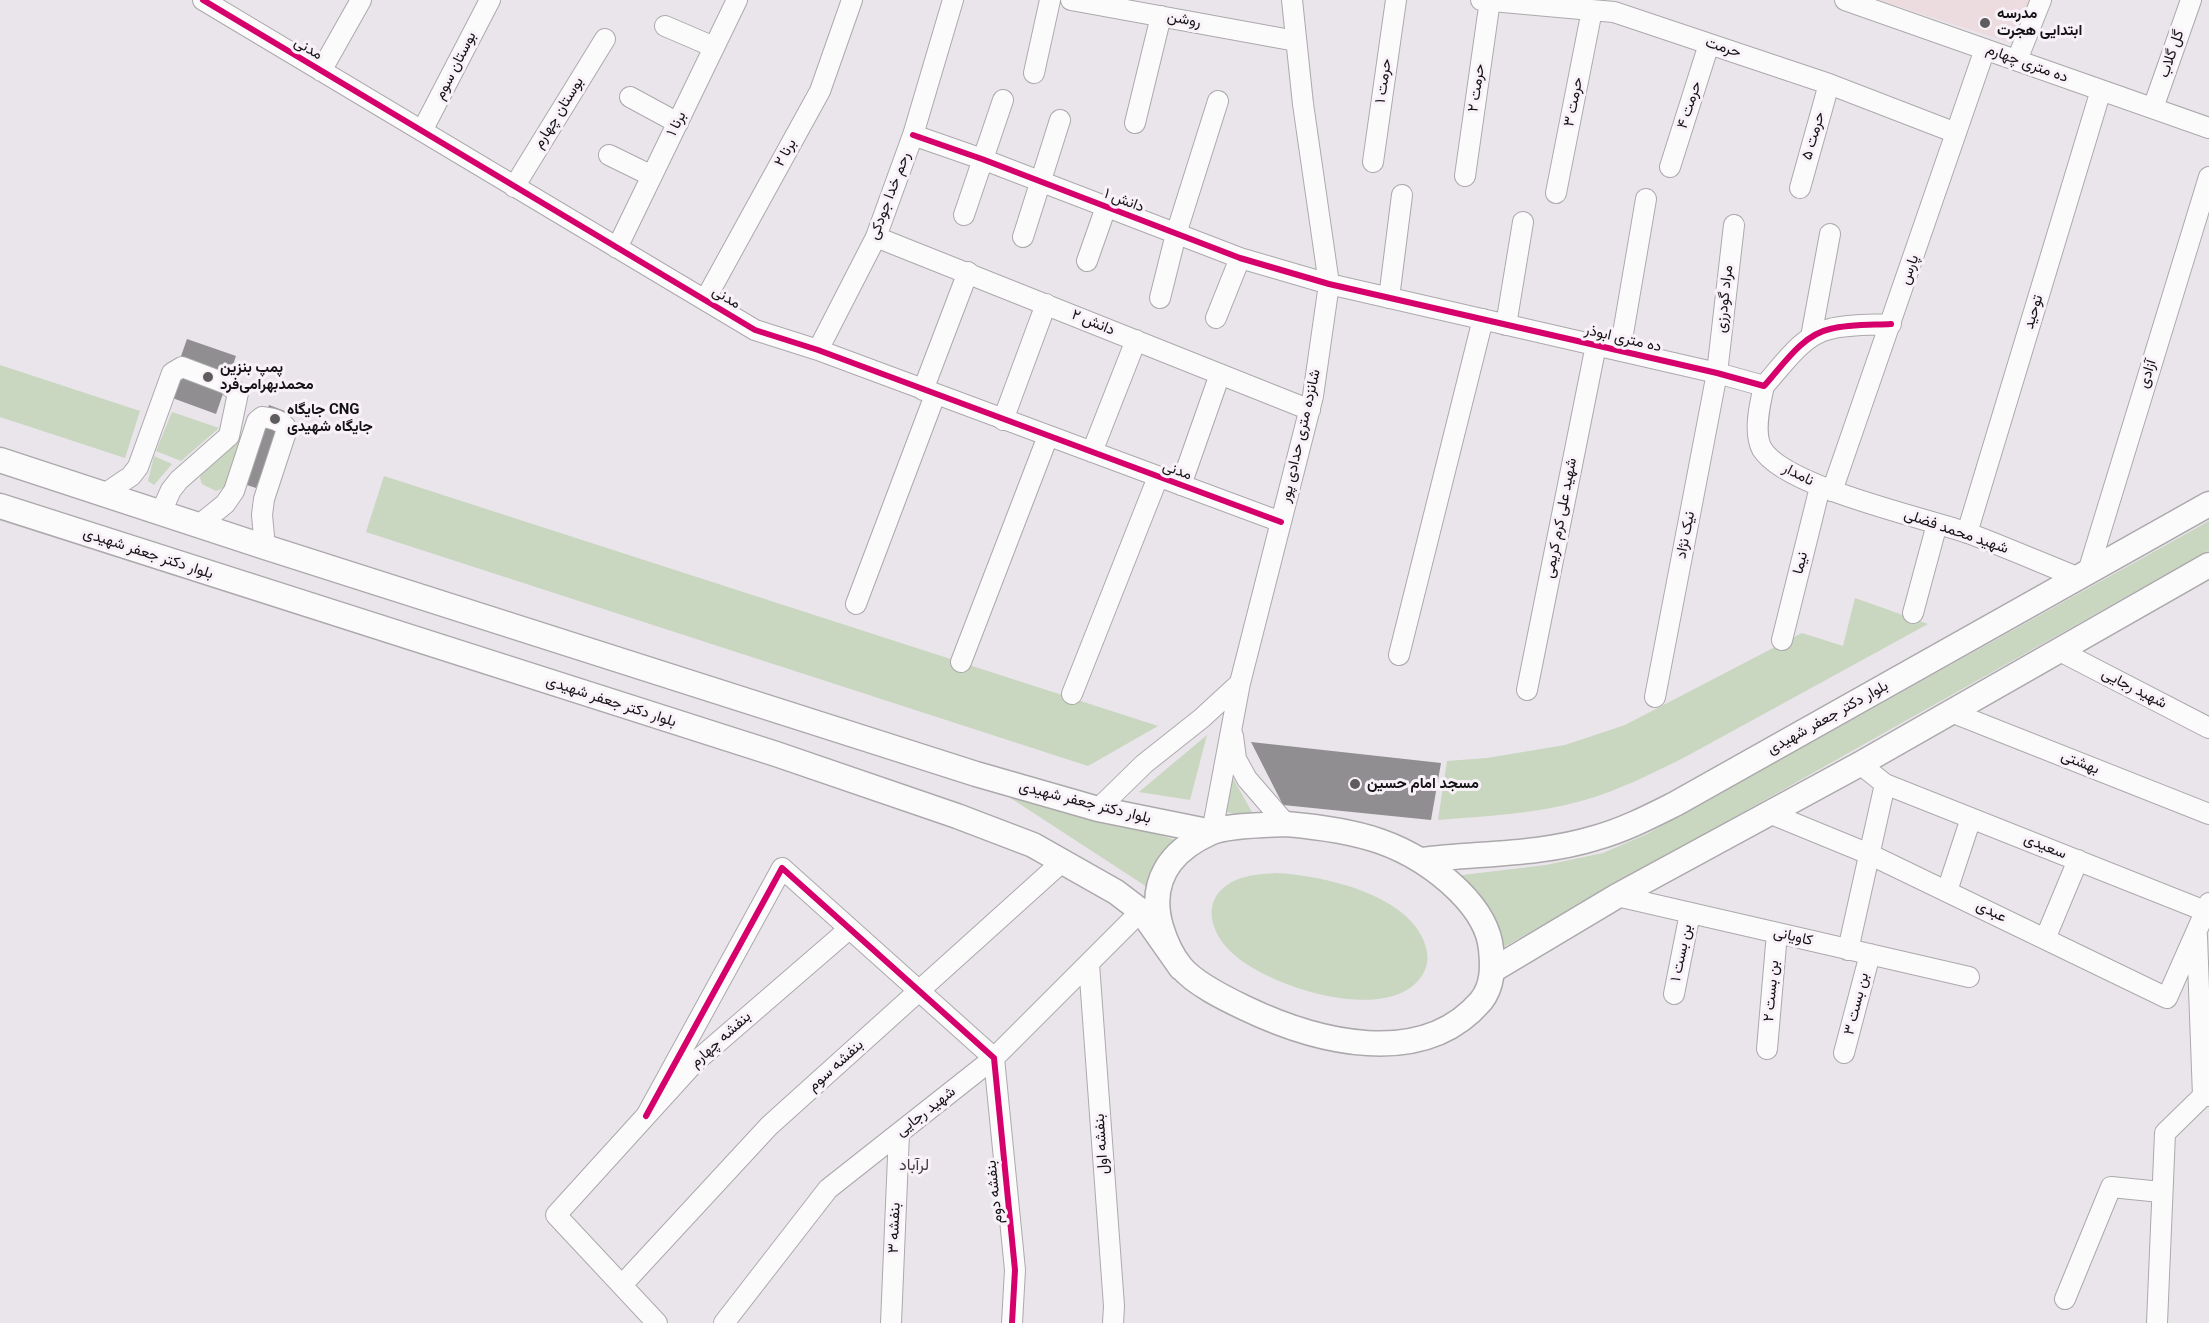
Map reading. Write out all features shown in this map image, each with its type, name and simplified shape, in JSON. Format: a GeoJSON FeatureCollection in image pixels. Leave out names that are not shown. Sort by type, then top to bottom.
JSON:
{"type":"FeatureCollection","features":[{"type":"Feature","properties":{"kind":"main road","name":"بلوار دکتر جعفر شهیدی"},"geometry":{"type":"LineString","coordinates":[[0,460],[965,771],[1098,809],[1212,831]]}},
{"type":"Feature","properties":{"kind":"main road","name":"بلوار دکتر جعفر شهیدی"},"geometry":{"type":"LineString","coordinates":[[1422,860],[1564,845],[1594,839],[1629,827],[1676,804],[2209,504]]}},
{"type":"Feature","properties":{"kind":"main road","name":"بلوار دکتر جعفر شهیدی"},"geometry":{"type":"LineString","coordinates":[[0,506],[776,754],[1034,845],[1116,892],[1141,911],[1181,968]]}},
{"type":"Feature","properties":{"kind":"main road"},"geometry":{"type":"LineString","coordinates":[[1493,970],[1617,896],[1860,764],[2209,565]]}},
{"type":"Feature","properties":{"kind":"main road"},"geometry":{"type":"LineString","coordinates":[[1286,824],[1321,827],[1395,846],[1422,860],[1441,873],[1468,901],[1482,922],[1490,941],[1493,970],[1485,996],[1469,1015],[1434,1034],[1394,1043],[1359,1043],[1324,1037],[1292,1028],[1231,1002],[1181,968],[1165,940],[1158,915],[1157,898],[1161,879],[1168,865],[1178,853],[1212,831],[1286,824]]}},
{"type":"Feature","properties":{"kind":"street"},"geometry":{"type":"LineString","coordinates":[[321,71],[361,0]]}},
{"type":"Feature","properties":{"kind":"street","name":"بوستان سوم"},"geometry":{"type":"LineString","coordinates":[[422,131],[490,0]]}},
{"type":"Feature","properties":{"kind":"street","name":"برنا ۱"},"geometry":{"type":"LineString","coordinates":[[617,248],[737,0]]}},
{"type":"Feature","properties":{"kind":"street","name":"برنا ۲"},"geometry":{"type":"LineString","coordinates":[[705,300],[820,91],[852,0]]}},
{"type":"Feature","properties":{"kind":"street","name":"رحم خدا جودکی"},"geometry":{"type":"LineString","coordinates":[[818,350],[876,237],[913,135],[953,0]]}},
{"type":"Feature","properties":{"kind":"street"},"geometry":{"type":"LineString","coordinates":[[1034,73],[1050,0]]}},
{"type":"Feature","properties":{"kind":"street","name":"روشن"},"geometry":{"type":"LineString","coordinates":[[1071,0],[1296,42]]}},
{"type":"Feature","properties":{"kind":"street","name":"شانزده متری حدادی پور"},"geometry":{"type":"LineString","coordinates":[[1212,831],[1240,682],[1313,396],[1329,284],[1292,0]]}},
{"type":"Feature","properties":{"kind":"street","name":"حرمت ۱"},"geometry":{"type":"LineString","coordinates":[[1373,162],[1396,0]]}},
{"type":"Feature","properties":{"kind":"street","name":"حرمت"},"geometry":{"type":"LineString","coordinates":[[1481,0],[1614,12],[1829,84],[1956,133]]}},
{"type":"Feature","properties":{"kind":"street","name":"حرمت ۲"},"geometry":{"type":"LineString","coordinates":[[1465,176],[1490,0]]}},
{"type":"Feature","properties":{"kind":"street","name":"ده متری چهارم"},"geometry":{"type":"LineString","coordinates":[[1845,0],[2209,128]]}},
{"type":"Feature","properties":{"kind":"street"},"geometry":{"type":"LineString","coordinates":[[2017,60],[2041,0]]}},
{"type":"Feature","properties":{"kind":"street","name":"گل گلاب"},"geometry":{"type":"LineString","coordinates":[[2153,108],[2191,0]]}},
{"type":"Feature","properties":{"kind":"street","name":"مدنی"},"geometry":{"type":"LineString","coordinates":[[215,3],[321,71],[755,330],[818,350],[1281,522]]}},
{"type":"Feature","properties":{"kind":"street","name":"حرمت ۳"},"geometry":{"type":"LineString","coordinates":[[1556,193],[1592,10]]}},
{"type":"Feature","properties":{"kind":"street"},"geometry":{"type":"LineString","coordinates":[[1135,123],[1161,16]]}},
{"type":"Feature","properties":{"kind":"street"},"geometry":{"type":"LineString","coordinates":[[665,26],[714,47]]}},
{"type":"Feature","properties":{"kind":"street","name":"بوستان چهارم"},"geometry":{"type":"LineString","coordinates":[[514,187],[605,39]]}},
{"type":"Feature","properties":{"kind":"street","name":"حرمت ۴"},"geometry":{"type":"LineString","coordinates":[[1670,167],[1709,44]]}},
{"type":"Feature","properties":{"kind":"street","name":"پارس"},"geometry":{"type":"LineString","coordinates":[[1826,489],[1891,324],[1985,49]]}},
{"type":"Feature","properties":{"kind":"street","name":"حرمت ۵"},"geometry":{"type":"LineString","coordinates":[[1800,188],[1829,84]]}},
{"type":"Feature","properties":{"kind":"street","name":"توحید"},"geometry":{"type":"LineString","coordinates":[[1967,533],[2101,90]]}},
{"type":"Feature","properties":{"kind":"street"},"geometry":{"type":"LineString","coordinates":[[630,97],[678,123]]}},
{"type":"Feature","properties":{"kind":"street"},"geometry":{"type":"LineString","coordinates":[[964,214],[1003,100]]}},
{"type":"Feature","properties":{"kind":"street"},"geometry":{"type":"LineString","coordinates":[[1160,298],[1176,234],[1218,101]]}},
{"type":"Feature","properties":{"kind":"street"},"geometry":{"type":"LineString","coordinates":[[1023,237],[1060,120]]}},
{"type":"Feature","properties":{"kind":"street","name":"دانش ۱"},"geometry":{"type":"LineString","coordinates":[[913,135],[982,159],[1240,258],[1329,284]]}},
{"type":"Feature","properties":{"kind":"street"},"geometry":{"type":"LineString","coordinates":[[609,155],[652,176]]}},
{"type":"Feature","properties":{"kind":"street","name":"آزادی"},"geometry":{"type":"LineString","coordinates":[[2083,575],[2209,177]]}},
{"type":"Feature","properties":{"kind":"street"},"geometry":{"type":"LineString","coordinates":[[1389,298],[1402,195]]}},
{"type":"Feature","properties":{"kind":"street"},"geometry":{"type":"LineString","coordinates":[[1620,351],[1646,199]]}},
{"type":"Feature","properties":{"kind":"street"},"geometry":{"type":"LineString","coordinates":[[1087,261],[1106,207]]}},
{"type":"Feature","properties":{"kind":"street"},"geometry":{"type":"LineString","coordinates":[[1506,324],[1524,222]]}},
{"type":"Feature","properties":{"kind":"street","name":"مراد گودرزی"},"geometry":{"type":"LineString","coordinates":[[1717,373],[1734,225]]}},
{"type":"Feature","properties":{"kind":"street"},"geometry":{"type":"LineString","coordinates":[[1811,337],[1830,234]]}},
{"type":"Feature","properties":{"kind":"street","name":"دانش ۲"},"geometry":{"type":"LineString","coordinates":[[876,237],[1310,410]]}},
{"type":"Feature","properties":{"kind":"street"},"geometry":{"type":"LineString","coordinates":[[1216,318],[1240,258]]}},
{"type":"Feature","properties":{"kind":"street"},"geometry":{"type":"LineString","coordinates":[[856,604],[968,272]]}},
{"type":"Feature","properties":{"kind":"street","name":"ده متری ابوذر"},"geometry":{"type":"LineString","coordinates":[[1329,284],[1717,373],[1764,386]]}},
{"type":"Feature","properties":{"kind":"street"},"geometry":{"type":"LineString","coordinates":[[1003,420],[1046,304]]}},
{"type":"Feature","properties":{"kind":"street"},"geometry":{"type":"LineString","coordinates":[[1399,655],[1483,319]]}},
{"type":"Feature","properties":{"kind":"street"},"geometry":{"type":"LineString","coordinates":[[1764,386],[1811,337],[1830,329],[1891,324]]}},
{"type":"Feature","properties":{"kind":"street"},"geometry":{"type":"LineString","coordinates":[[1092,452],[1136,340]]}},
{"type":"Feature","properties":{"kind":"street","name":"شهید علی کرم کریمی"},"geometry":{"type":"LineString","coordinates":[[1527,690],[1596,345]]}},
{"type":"Feature","properties":{"kind":"street"},"geometry":{"type":"LineString","coordinates":[[106,493],[131,476],[138,467],[172,373],[182,367],[227,384],[238,393],[229,436],[179,480],[171,490],[161,512]]}},
{"type":"Feature","properties":{"kind":"street","name":"نیک نژاد"},"geometry":{"type":"LineString","coordinates":[[1655,697],[1717,373]]}},
{"type":"Feature","properties":{"kind":"street"},"geometry":{"type":"LineString","coordinates":[[1181,485],[1220,374]]}},
{"type":"Feature","properties":{"kind":"street","name":"نامدار"},"geometry":{"type":"LineString","coordinates":[[1764,386],[1757,419],[1761,448],[1779,467],[1826,489]]}},
{"type":"Feature","properties":{"kind":"street"},"geometry":{"type":"LineString","coordinates":[[199,525],[225,504],[234,491],[257,421],[262,417],[275,419],[284,424],[287,429],[264,499],[262,515],[265,547]]}},
{"type":"Feature","properties":{"kind":"street"},"geometry":{"type":"LineString","coordinates":[[961,662],[1048,436]]}},
{"type":"Feature","properties":{"kind":"street"},"geometry":{"type":"LineString","coordinates":[[1072,694],[1158,477]]}},
{"type":"Feature","properties":{"kind":"street","name":"شهید محمد فضلی"},"geometry":{"type":"LineString","coordinates":[[1826,489],[1967,533],[2083,575]]}},
{"type":"Feature","properties":{"kind":"street","name":"نیما"},"geometry":{"type":"LineString","coordinates":[[1782,640],[1826,489]]}},
{"type":"Feature","properties":{"kind":"street"},"geometry":{"type":"LineString","coordinates":[[1912,613],[1937,524]]}},
{"type":"Feature","properties":{"kind":"street","name":"شهید رجایی"},"geometry":{"type":"LineString","coordinates":[[2058,650],[2209,728]]}},
{"type":"Feature","properties":{"kind":"street"},"geometry":{"type":"LineString","coordinates":[[1098,809],[1144,764],[1202,718],[1240,682]]}},
{"type":"Feature","properties":{"kind":"street","name":"بهشتی"},"geometry":{"type":"LineString","coordinates":[[1951,712],[2209,814]]}},
{"type":"Feature","properties":{"kind":"street"},"geometry":{"type":"LineString","coordinates":[[1231,726],[1236,759],[1247,778],[1286,824]]}},
{"type":"Feature","properties":{"kind":"street","name":"سعیدی"},"geometry":{"type":"LineString","coordinates":[[1860,764],[1885,784],[2078,860],[2204,917]]}},
{"type":"Feature","properties":{"kind":"street"},"geometry":{"type":"LineString","coordinates":[[1848,950],[1885,784]]}},
{"type":"Feature","properties":{"kind":"street","name":"عبدی"},"geometry":{"type":"LineString","coordinates":[[1769,813],[1869,854],[2167,998],[2204,917]]}},
{"type":"Feature","properties":{"kind":"street"},"geometry":{"type":"LineString","coordinates":[[1947,891],[1971,818]]}},
{"type":"Feature","properties":{"kind":"street"},"geometry":{"type":"LineString","coordinates":[[2045,939],[2078,860]]}},
{"type":"Feature","properties":{"kind":"street","name":"بنفشه سوم"},"geometry":{"type":"LineString","coordinates":[[622,1285],[770,1126],[1063,861]]}},
{"type":"Feature","properties":{"kind":"street"},"geometry":{"type":"LineString","coordinates":[[646,1116],[782,868],[994,1058]]}},
{"type":"Feature","properties":{"kind":"street","name":"کاویانی"},"geometry":{"type":"LineString","coordinates":[[1617,896],[1969,977]]}},
{"type":"Feature","properties":{"kind":"street","name":"شهید رجایی"},"geometry":{"type":"LineString","coordinates":[[724,1323],[828,1189],[994,1058],[1141,911]]}},
{"type":"Feature","properties":{"kind":"street","name":"بن بست ۱"},"geometry":{"type":"LineString","coordinates":[[1674,994],[1690,913]]}},
{"type":"Feature","properties":{"kind":"street"},"geometry":{"type":"LineString","coordinates":[[2157,1323],[2165,1133],[2206,1096],[2204,917]]}},
{"type":"Feature","properties":{"kind":"street","name":"بنفشه چهارم"},"geometry":{"type":"LineString","coordinates":[[622,1285],[556,1215],[694,1063],[849,928]]}},
{"type":"Feature","properties":{"kind":"street","name":"بن بست ۲"},"geometry":{"type":"LineString","coordinates":[[1767,1050],[1777,933]]}},
{"type":"Feature","properties":{"kind":"street","name":"بن بست ۳"},"geometry":{"type":"LineString","coordinates":[[1844,1053],[1870,954]]}},
{"type":"Feature","properties":{"kind":"street","name":"بنفشه اول"},"geometry":{"type":"LineString","coordinates":[[1089,964],[1114,1306],[1113,1323]]}},
{"type":"Feature","properties":{"kind":"street","name":"بنفشه دوم"},"geometry":{"type":"LineString","coordinates":[[994,1058],[1015,1270],[1012,1323]]}},
{"type":"Feature","properties":{"kind":"street","name":"بنفشه ۳"},"geometry":{"type":"LineString","coordinates":[[891,1323],[899,1133]]}},
{"type":"Feature","properties":{"kind":"street"},"geometry":{"type":"LineString","coordinates":[[2065,1299],[2111,1187],[2162,1192]]}},
{"type":"Feature","properties":{"kind":"street"},"geometry":{"type":"LineString","coordinates":[[622,1285],[657,1323]]}},
{"type":"Feature","properties":{"kind":"shaded area","name":"مدرسه ابتدایی هجرت"},"geometry":{"type":"Polygon","coordinates":[[[1878,0],[2031,0],[2014,44],[1878,0]]]}},
{"type":"Feature","properties":{"kind":"green space"},"geometry":{"type":"Polygon","coordinates":[[[0,365],[140,411],[125,458],[0,417],[0,365]]]}},
{"type":"Feature","properties":{"kind":"green space"},"geometry":{"type":"Polygon","coordinates":[[[172,412],[219,428],[181,461],[156,451],[172,412]]]}},
{"type":"Feature","properties":{"kind":"green space"},"geometry":{"type":"Polygon","coordinates":[[[241,439],[226,487],[216,491],[202,484],[200,478],[202,472],[241,439]]]}},
{"type":"Feature","properties":{"kind":"green space"},"geometry":{"type":"Polygon","coordinates":[[[154,456],[172,464],[154,485],[148,481],[154,456]]]}},
{"type":"Feature","properties":{"kind":"green space"},"geometry":{"type":"Polygon","coordinates":[[[384,476],[1158,726],[1088,766],[366,532],[384,476]]]}},
{"type":"Feature","properties":{"kind":"green space"},"geometry":{"type":"Polygon","coordinates":[[[2209,521],[2209,550],[1486,957],[1480,933],[1446,877],[1546,865],[1603,853],[1647,834],[2209,521]]]}},
{"type":"Feature","properties":{"kind":"green space"},"geometry":{"type":"Polygon","coordinates":[[[1855,598],[1928,624],[1687,756],[1622,787],[1581,801],[1545,809],[1438,820],[1447,761],[1487,758],[1565,745],[1625,725],[1802,633],[1843,646],[1855,598]]]}},
{"type":"Feature","properties":{"kind":"green space"},"geometry":{"type":"Polygon","coordinates":[[[1207,735],[1190,800],[1139,792],[1207,735]]]}},
{"type":"Feature","properties":{"kind":"green space"},"geometry":{"type":"Polygon","coordinates":[[[1230,773],[1256,819],[1222,811],[1230,773]]]}},
{"type":"Feature","properties":{"kind":"green space"},"geometry":{"type":"Polygon","coordinates":[[[986,782],[1186,843],[1164,898],[986,782]]]}},
{"type":"Feature","properties":{"kind":"green space"},"geometry":{"type":"Polygon","coordinates":[[[1276,873],[1337,883],[1379,898],[1398,910],[1413,923],[1423,939],[1428,957],[1423,974],[1407,990],[1384,998],[1357,1000],[1327,996],[1298,988],[1270,977],[1247,964],[1230,951],[1216,932],[1213,922],[1213,903],[1217,894],[1225,886],[1236,880],[1276,873]]]}},
{"type":"Feature","properties":{"kind":"building"},"geometry":{"type":"Polygon","coordinates":[[[187,339],[236,356],[216,414],[167,396],[187,339]]]}},
{"type":"Feature","properties":{"kind":"building"},"geometry":{"type":"Polygon","coordinates":[[[269,405],[285,411],[256,488],[241,483],[269,405]]]}},
{"type":"Feature","properties":{"kind":"building","name":"مسجد امام حسین"},"geometry":{"type":"Polygon","coordinates":[[[1251,742],[1441,763],[1431,820],[1283,805],[1251,742]]]}},
{"type":"Feature","properties":{"kind":"cycle path"},"geometry":{"type":"LineString","coordinates":[[203,0],[755,330],[818,350],[1281,522]]}},
{"type":"Feature","properties":{"kind":"cycle path"},"geometry":{"type":"LineString","coordinates":[[913,135],[982,159],[1240,258],[1329,284],[1717,373],[1764,386],[1802,344],[1820,332],[1845,326],[1891,324]]}},
{"type":"Feature","properties":{"kind":"cycle path"},"geometry":{"type":"LineString","coordinates":[[646,1116],[782,868],[994,1058],[1015,1270],[1012,1323]]}},
{"type":"Feature","properties":{"kind":"place","name":"مدرسه ابتدایی هجرت"},"geometry":{"type":"Point","coordinates":[1985,23]}},
{"type":"Feature","properties":{"kind":"place","name":"پمپ بنزین محمد‌بهرامی‌فرد"},"geometry":{"type":"Point","coordinates":[208,377]}},
{"type":"Feature","properties":{"kind":"place","name":"جایگاه CNG جایگاه شهیدی"},"geometry":{"type":"Point","coordinates":[275,419]}},
{"type":"Feature","properties":{"kind":"place","name":"مسجد امام حسین"},"geometry":{"type":"Point","coordinates":[1355,784]}},
{"type":"Feature","properties":{"kind":"district","name":"لرآباد"},"geometry":{"type":"Point","coordinates":[914,1166]}}]}
